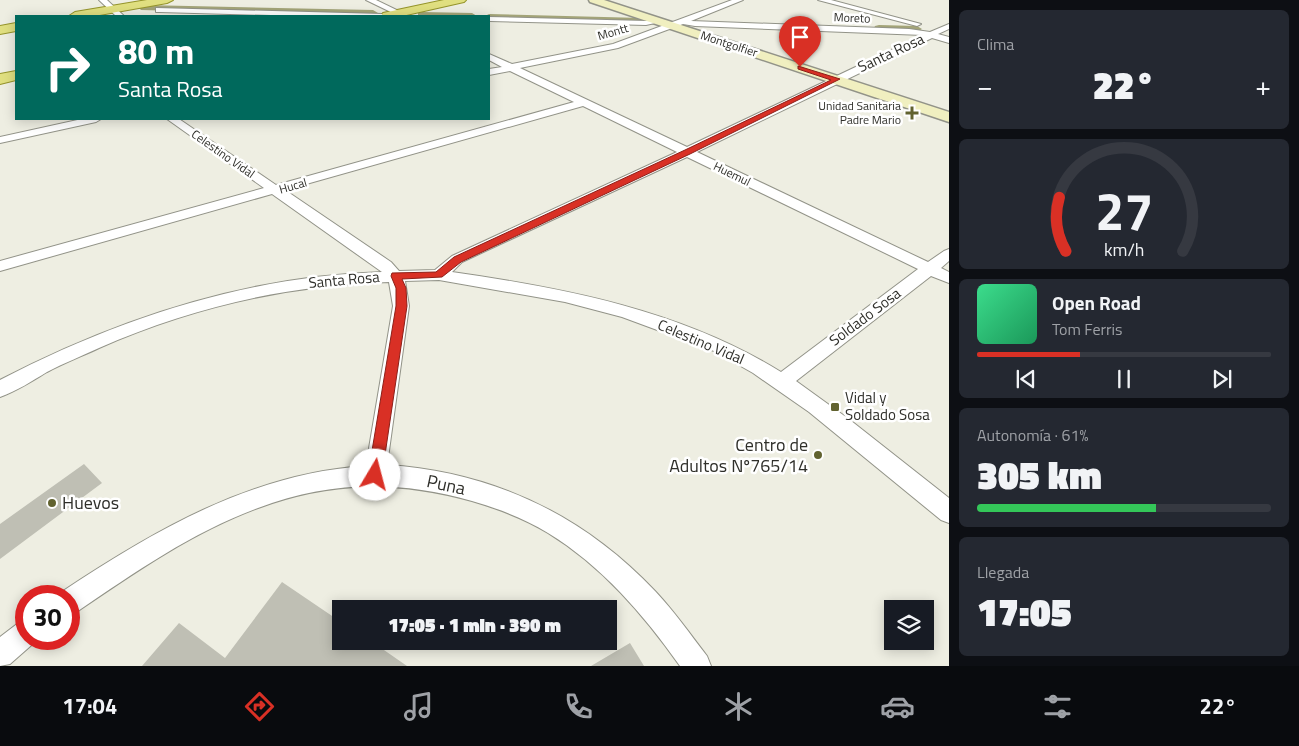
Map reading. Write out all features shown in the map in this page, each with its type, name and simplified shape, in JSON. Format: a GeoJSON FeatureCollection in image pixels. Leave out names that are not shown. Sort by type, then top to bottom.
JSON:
{"type":"FeatureCollection","features":[{"type":"Feature","properties":{"kind":"main road"},"geometry":{"type":"LineString","coordinates":[[397,15],[460,0]]}},
{"type":"Feature","properties":{"kind":"main road"},"geometry":{"type":"LineString","coordinates":[[89,15],[116,13],[163,5]]}},
{"type":"Feature","properties":{"kind":"main road"},"geometry":{"type":"LineString","coordinates":[[0,30],[15,27]]}},
{"type":"Feature","properties":{"kind":"main road"},"geometry":{"type":"LineString","coordinates":[[0,79],[15,76]]}},
{"type":"Feature","properties":{"kind":"street"},"geometry":{"type":"LineString","coordinates":[[103,0],[116,13]]}},
{"type":"Feature","properties":{"kind":"street"},"geometry":{"type":"LineString","coordinates":[[370,0],[397,15]]}},
{"type":"Feature","properties":{"kind":"street","name":"Montgolfier"},"geometry":{"type":"LineString","coordinates":[[594,0],[671,22],[949,117]]}},
{"type":"Feature","properties":{"kind":"street","name":"Montt"},"geometry":{"type":"LineString","coordinates":[[490,72],[603,49],[633,41],[671,22],[739,0]]}},
{"type":"Feature","properties":{"kind":"street"},"geometry":{"type":"LineString","coordinates":[[822,0],[946,29]]}},
{"type":"Feature","properties":{"kind":"street"},"geometry":{"type":"LineString","coordinates":[[163,5],[362,15]]}},
{"type":"Feature","properties":{"kind":"street","name":"Moreto"},"geometry":{"type":"LineString","coordinates":[[490,19],[671,22],[909,31],[949,40]]}},
{"type":"Feature","properties":{"kind":"street","name":"Santa Rosa"},"geometry":{"type":"LineString","coordinates":[[0,389],[42,366],[92,344],[135,326],[182,310],[274,287],[341,278],[439,275],[457,259],[687,152],[836,79],[946,29]]}},
{"type":"Feature","properties":{"kind":"street","name":"Huemul"},"geometry":{"type":"LineString","coordinates":[[490,58],[949,278]]}},
{"type":"Feature","properties":{"kind":"street","name":"Hucal"},"geometry":{"type":"LineString","coordinates":[[0,266],[586,102]]}},
{"type":"Feature","properties":{"kind":"street"},"geometry":{"type":"LineString","coordinates":[[0,140],[91,120]]}},
{"type":"Feature","properties":{"kind":"street","name":"Celestino Vidal"},"geometry":{"type":"LineString","coordinates":[[173,120],[386,266],[396,276]]}},
{"type":"Feature","properties":{"kind":"street","name":"Soldado Sosa"},"geometry":{"type":"LineString","coordinates":[[782,382],[949,254]]}},
{"type":"Feature","properties":{"kind":"street","name":"Celestino Vidal"},"geometry":{"type":"LineString","coordinates":[[439,275],[532,289],[618,309],[674,328],[728,350],[782,382],[825,412],[949,512]]}},
{"type":"Feature","properties":{"kind":"street"},"geometry":{"type":"LineString","coordinates":[[375,475],[401,306],[401,288],[396,276]]}},
{"type":"Feature","properties":{"kind":"street","name":"Puna"},"geometry":{"type":"LineString","coordinates":[[80,595],[168,539],[247,500],[294,486],[375,475],[418,479],[460,487],[517,504],[568,532],[638,593],[697,666]]}},
{"type":"Feature","properties":{"kind":"street"},"geometry":{"type":"LineString","coordinates":[[0,654],[15,642]]}},
{"type":"Feature","properties":{"kind":"building","name":"Huevos"},"geometry":{"type":"Polygon","coordinates":[[[84,464],[102,483],[0,559],[0,524],[84,464]]]}},
{"type":"Feature","properties":{"kind":"building"},"geometry":{"type":"Polygon","coordinates":[[[282,582],[332,616],[332,650],[384,650],[407,666],[142,666],[179,623],[225,658],[282,582]]]}},
{"type":"Feature","properties":{"kind":"building"},"geometry":{"type":"Polygon","coordinates":[[[630,643],[644,666],[591,666],[630,643]]]}},
{"type":"Feature","properties":{"kind":"waterway"},"geometry":{"type":"LineString","coordinates":[[144,8],[373,13]]}},
{"type":"Feature","properties":{"kind":"waterway"},"geometry":{"type":"LineString","coordinates":[[490,17],[642,21]]}},
{"type":"Feature","properties":{"kind":"waterway"},"geometry":{"type":"LineString","coordinates":[[879,28],[917,29]]}},
{"type":"Feature","properties":{"kind":"place","name":"Unidad Sanitaria Padre Mario"},"geometry":{"type":"Point","coordinates":[912,113]}},
{"type":"Feature","properties":{"kind":"place","name":"Vidal y Soldado Sosa"},"geometry":{"type":"Point","coordinates":[835,407]}},
{"type":"Feature","properties":{"kind":"place","name":"Centro de Adultos Nº765/14"},"geometry":{"type":"Point","coordinates":[818,455]}},
{"type":"Feature","properties":{"kind":"place","name":"Huevos"},"geometry":{"type":"Point","coordinates":[52,503]}},
{"type":"Feature","properties":{"kind":"route"},"geometry":{"type":"LineString","coordinates":[[375,475],[401,306],[401,288],[396,276],[439,275],[457,259],[687,152],[836,79],[800,67]]}}]}
